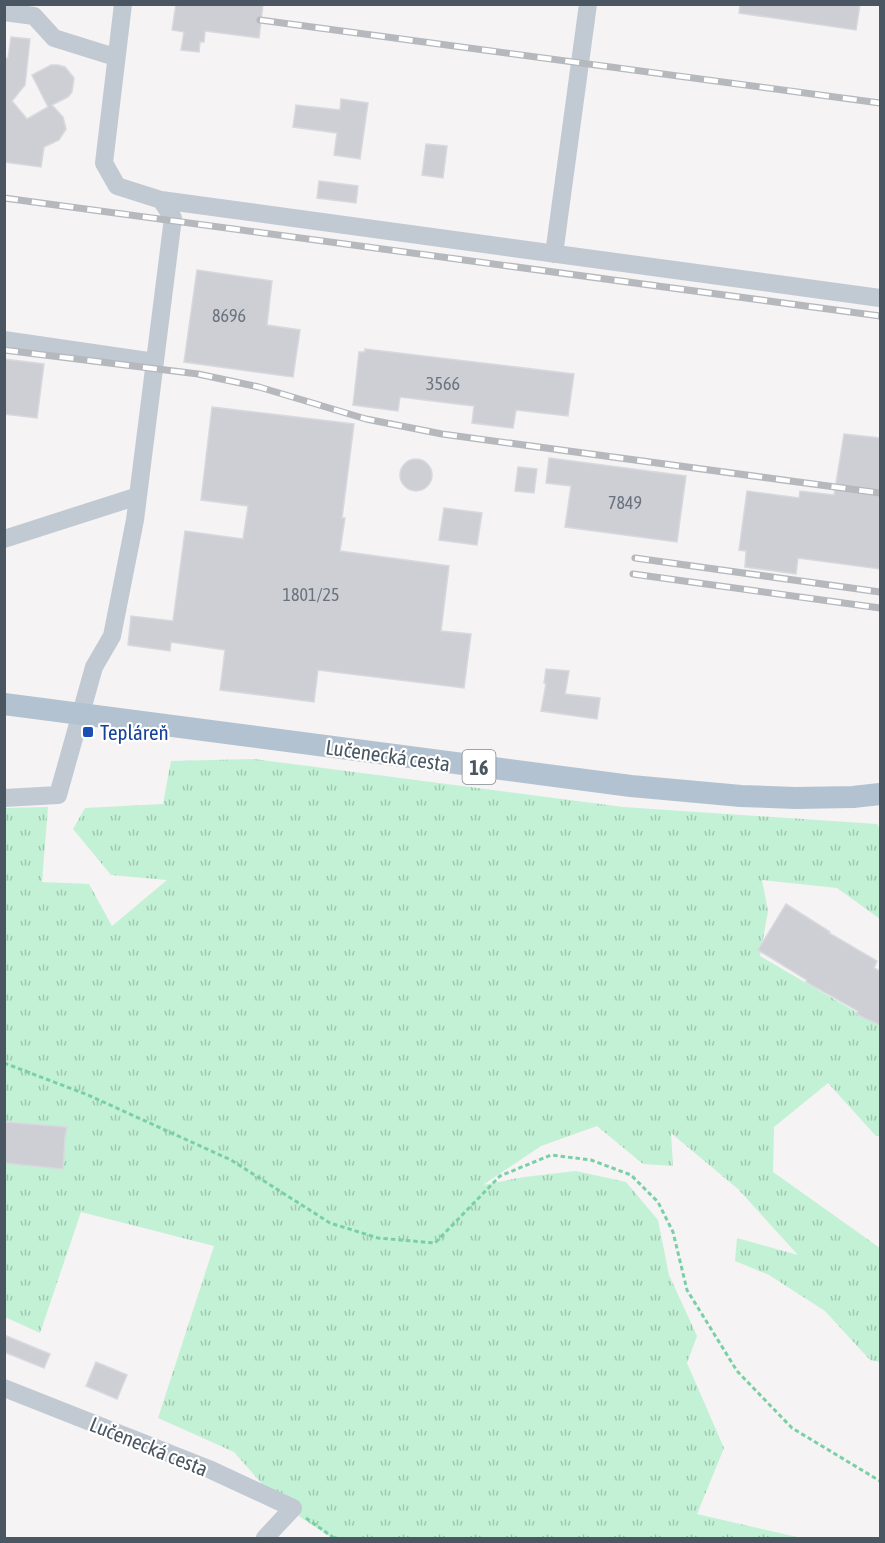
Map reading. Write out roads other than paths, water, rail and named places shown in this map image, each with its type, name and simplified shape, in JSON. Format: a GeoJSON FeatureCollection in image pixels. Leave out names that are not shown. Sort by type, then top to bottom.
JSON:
{"type":"FeatureCollection","features":[{"type":"Feature","properties":{"kind":"main road","name":"Lučenecká cesta"},"geometry":{"type":"LineString","coordinates":[[4,704],[631,786],[741,796],[796,798],[880,794]]}},
{"type":"Feature","properties":{"kind":"street"},"geometry":{"type":"LineString","coordinates":[[123,4],[104,163],[117,186],[161,200],[880,298]]}},
{"type":"Feature","properties":{"kind":"street"},"geometry":{"type":"LineString","coordinates":[[554,254],[588,4]]}},
{"type":"Feature","properties":{"kind":"street"},"geometry":{"type":"LineString","coordinates":[[4,12],[34,16],[54,38],[115,57]]}},
{"type":"Feature","properties":{"kind":"street"},"geometry":{"type":"LineString","coordinates":[[4,798],[58,795],[94,667],[112,636],[138,496],[173,218],[161,200]]}},
{"type":"Feature","properties":{"kind":"street"},"geometry":{"type":"LineString","coordinates":[[4,340],[155,362]]}},
{"type":"Feature","properties":{"kind":"street"},"geometry":{"type":"LineString","coordinates":[[4,539],[138,496]]}},
{"type":"Feature","properties":{"kind":"street","name":"Lučenecká cesta"},"geometry":{"type":"LineString","coordinates":[[4,1388],[209,1469],[292,1508],[265,1539]]}},
{"type":"Feature","properties":{"kind":"railway"},"geometry":{"type":"LineString","coordinates":[[260,20],[880,103]]}},
{"type":"Feature","properties":{"kind":"railway"},"geometry":{"type":"LineString","coordinates":[[4,198],[880,316]]}},
{"type":"Feature","properties":{"kind":"railway"},"geometry":{"type":"LineString","coordinates":[[4,350],[198,374],[259,387],[366,419],[442,434],[880,493]]}},
{"type":"Feature","properties":{"kind":"railway"},"geometry":{"type":"LineString","coordinates":[[635,558],[880,592]]}},
{"type":"Feature","properties":{"kind":"railway"},"geometry":{"type":"LineString","coordinates":[[633,574],[880,608]]}},
{"type":"Feature","properties":{"kind":"place","name":"Tepláreň"},"geometry":{"type":"Point","coordinates":[88,732]}}]}
